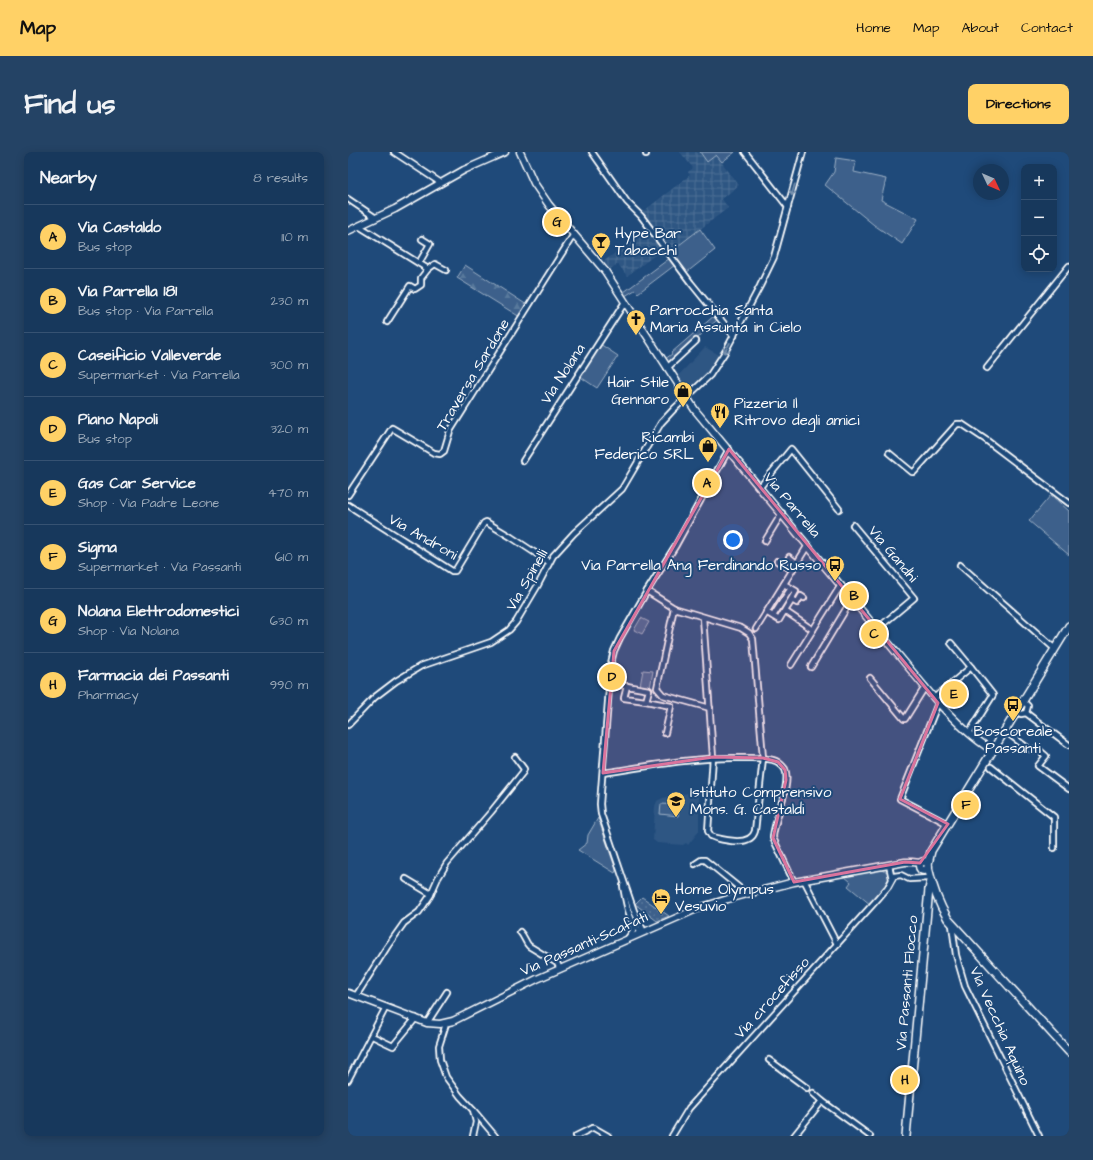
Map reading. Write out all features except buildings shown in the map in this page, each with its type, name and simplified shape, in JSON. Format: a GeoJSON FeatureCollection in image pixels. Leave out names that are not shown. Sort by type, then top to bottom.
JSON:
{"type":"FeatureCollection","features":[{"type":"Feature","properties":{"kind":"main road"},"geometry":{"type":"LineString","coordinates":[[1069,626],[992,750],[988,765],[948,824],[924,865],[942,909],[951,922],[1069,1052]]}},
{"type":"Feature","properties":{"kind":"main road","name":"Via Passanti Flocco"},"geometry":{"type":"LineString","coordinates":[[906,1136],[930,880]]}},
{"type":"Feature","properties":{"kind":"street"},"geometry":{"type":"LineString","coordinates":[[394,152],[441,183]]}},
{"type":"Feature","properties":{"kind":"street"},"geometry":{"type":"LineString","coordinates":[[348,231],[395,209],[464,170],[505,152]]}},
{"type":"Feature","properties":{"kind":"street"},"geometry":{"type":"LineString","coordinates":[[520,152],[534,183],[549,205],[605,270],[686,398]]}},
{"type":"Feature","properties":{"kind":"street"},"geometry":{"type":"LineString","coordinates":[[592,152],[627,202],[641,216],[691,283],[734,336]]}},
{"type":"Feature","properties":{"kind":"street"},"geometry":{"type":"LineString","coordinates":[[745,152],[788,207]]}},
{"type":"Feature","properties":{"kind":"street","name":"Via Spinelli"},"geometry":{"type":"LineString","coordinates":[[348,725],[375,697],[396,681],[421,666],[491,642],[509,630],[520,616],[553,556],[574,533],[622,489],[657,429],[669,414],[710,375],[734,336],[774,257],[803,152]]}},
{"type":"Feature","properties":{"kind":"street"},"geometry":{"type":"LineString","coordinates":[[348,199],[376,218]]}},
{"type":"Feature","properties":{"kind":"street"},"geometry":{"type":"LineString","coordinates":[[359,226],[428,269]]}},
{"type":"Feature","properties":{"kind":"street","name":"Traversa Sardone"},"geometry":{"type":"LineString","coordinates":[[348,495],[392,428],[434,453],[440,454],[444,451],[450,431],[574,234]]}},
{"type":"Feature","properties":{"kind":"street"},"geometry":{"type":"LineString","coordinates":[[419,263],[430,244],[422,239]]}},
{"type":"Feature","properties":{"kind":"street"},"geometry":{"type":"LineString","coordinates":[[387,322],[410,286],[415,289],[421,285],[421,278],[428,269],[435,264],[446,270]]}},
{"type":"Feature","properties":{"kind":"street"},"geometry":{"type":"LineString","coordinates":[[988,368],[1069,266]]}},
{"type":"Feature","properties":{"kind":"street","name":"Via Nolana"},"geometry":{"type":"LineString","coordinates":[[523,461],[625,302]]}},
{"type":"Feature","properties":{"kind":"street"},"geometry":{"type":"LineString","coordinates":[[667,368],[696,341]]}},
{"type":"Feature","properties":{"kind":"street","name":"Via Parrella"},"geometry":{"type":"LineString","coordinates":[[686,398],[938,703],[969,733],[983,745],[992,750]]}},
{"type":"Feature","properties":{"kind":"street"},"geometry":{"type":"LineString","coordinates":[[889,453],[912,472],[914,472],[957,424],[962,424],[986,440],[1069,503]]}},
{"type":"Feature","properties":{"kind":"street"},"geometry":{"type":"LineString","coordinates":[[643,932],[622,880],[601,814],[600,804],[611,663],[614,651],[620,638],[676,545],[729,449]]}},
{"type":"Feature","properties":{"kind":"street"},"geometry":{"type":"LineString","coordinates":[[760,487],[791,449],[839,509]]}},
{"type":"Feature","properties":{"kind":"street","name":"Via Androni"},"geometry":{"type":"LineString","coordinates":[[348,505],[452,571],[455,571],[486,522],[550,562]]}},
{"type":"Feature","properties":{"kind":"street"},"geometry":{"type":"LineString","coordinates":[[764,541],[782,513]]}},
{"type":"Feature","properties":{"kind":"street","name":"Via Gandhi"},"geometry":{"type":"LineString","coordinates":[[853,525],[914,598],[877,629]]}},
{"type":"Feature","properties":{"kind":"street"},"geometry":{"type":"LineString","coordinates":[[756,629],[808,545]]}},
{"type":"Feature","properties":{"kind":"street"},"geometry":{"type":"LineString","coordinates":[[777,561],[789,568],[794,561],[789,557]]}},
{"type":"Feature","properties":{"kind":"street"},"geometry":{"type":"LineString","coordinates":[[960,565],[1055,649]]}},
{"type":"Feature","properties":{"kind":"street"},"geometry":{"type":"LineString","coordinates":[[766,612],[773,616],[791,588],[784,584]]}},
{"type":"Feature","properties":{"kind":"street"},"geometry":{"type":"LineString","coordinates":[[791,665],[840,585]]}},
{"type":"Feature","properties":{"kind":"street"},"geometry":{"type":"LineString","coordinates":[[647,592],[674,608],[741,628],[749,633],[753,639],[763,758],[755,831],[752,838],[745,841],[716,838],[711,836],[708,831],[713,757],[703,617]]}},
{"type":"Feature","properties":{"kind":"street"},"geometry":{"type":"LineString","coordinates":[[804,598],[801,596],[797,603],[792,600],[785,611],[813,630]]}},
{"type":"Feature","properties":{"kind":"street"},"geometry":{"type":"LineString","coordinates":[[811,667],[852,599]]}},
{"type":"Feature","properties":{"kind":"street"},"geometry":{"type":"LineString","coordinates":[[674,608],[657,688],[663,695],[710,708]]}},
{"type":"Feature","properties":{"kind":"street"},"geometry":{"type":"LineString","coordinates":[[951,643],[993,694],[969,733]]}},
{"type":"Feature","properties":{"kind":"street"},"geometry":{"type":"LineString","coordinates":[[934,698],[971,668]]}},
{"type":"Feature","properties":{"kind":"street"},"geometry":{"type":"LineString","coordinates":[[870,678],[904,719],[906,719],[925,687]]}},
{"type":"Feature","properties":{"kind":"street"},"geometry":{"type":"LineString","coordinates":[[610,683],[649,690],[646,702]]}},
{"type":"Feature","properties":{"kind":"street"},"geometry":{"type":"LineString","coordinates":[[627,686],[624,698],[671,706],[665,733]]}},
{"type":"Feature","properties":{"kind":"street"},"geometry":{"type":"LineString","coordinates":[[1023,701],[1028,706],[1026,713]]}},
{"type":"Feature","properties":{"kind":"street"},"geometry":{"type":"LineString","coordinates":[[938,703],[900,799],[948,824]]}},
{"type":"Feature","properties":{"kind":"street"},"geometry":{"type":"LineString","coordinates":[[1016,712],[1022,714],[1026,713],[1069,745]]}},
{"type":"Feature","properties":{"kind":"street"},"geometry":{"type":"LineString","coordinates":[[1005,731],[1029,749],[1039,750],[1046,756],[1038,766],[1069,789]]}},
{"type":"Feature","properties":{"kind":"street"},"geometry":{"type":"LineString","coordinates":[[356,996],[404,923],[419,912],[431,894],[447,863],[492,812],[523,772],[524,769],[515,757]]}},
{"type":"Feature","properties":{"kind":"street"},"geometry":{"type":"LineString","coordinates":[[603,773],[713,757],[763,758],[778,762],[785,770],[786,780],[782,804],[773,832],[773,838],[794,882]]}},
{"type":"Feature","properties":{"kind":"street"},"geometry":{"type":"LineString","coordinates":[[988,765],[1054,817],[1054,848]]}},
{"type":"Feature","properties":{"kind":"street"},"geometry":{"type":"LineString","coordinates":[[695,864],[701,860],[706,860],[747,894]]}},
{"type":"Feature","properties":{"kind":"street","name":"Via Passanti-Scafati"},"geometry":{"type":"LineString","coordinates":[[348,993],[427,1023],[446,1024],[462,1018],[518,988],[693,910],[747,894],[804,880],[912,862],[924,865]]}},
{"type":"Feature","properties":{"kind":"street"},"geometry":{"type":"LineString","coordinates":[[889,865],[892,879],[899,875],[905,876],[909,879],[930,880]]}},
{"type":"Feature","properties":{"kind":"street"},"geometry":{"type":"LineString","coordinates":[[406,879],[431,894]]}},
{"type":"Feature","properties":{"kind":"street","name":"Via crocefisso"},"geometry":{"type":"LineString","coordinates":[[672,1136],[689,1108],[888,888],[892,879]]}},
{"type":"Feature","properties":{"kind":"street"},"geometry":{"type":"LineString","coordinates":[[622,880],[627,908],[632,920],[633,931],[628,939]]}},
{"type":"Feature","properties":{"kind":"street"},"geometry":{"type":"LineString","coordinates":[[804,880],[837,944]]}},
{"type":"Feature","properties":{"kind":"street"},"geometry":{"type":"LineString","coordinates":[[632,920],[643,932]]}},
{"type":"Feature","properties":{"kind":"street","name":"Via Vecchia Aquino"},"geometry":{"type":"LineString","coordinates":[[951,922],[956,955],[965,986],[1039,1136]]}},
{"type":"Feature","properties":{"kind":"street"},"geometry":{"type":"LineString","coordinates":[[520,932],[524,936],[526,944],[557,963],[560,969]]}},
{"type":"Feature","properties":{"kind":"street"},"geometry":{"type":"LineString","coordinates":[[427,1023],[447,992]]}},
{"type":"Feature","properties":{"kind":"street"},"geometry":{"type":"LineString","coordinates":[[348,1080],[386,1007]]}},
{"type":"Feature","properties":{"kind":"street"},"geometry":{"type":"LineString","coordinates":[[372,1036],[393,1046],[416,1018]]}},
{"type":"Feature","properties":{"kind":"street"},"geometry":{"type":"LineString","coordinates":[[446,1024],[439,1046],[440,1060],[446,1077],[460,1096],[495,1136]]}},
{"type":"Feature","properties":{"kind":"street"},"geometry":{"type":"LineString","coordinates":[[769,1060],[807,1088]]}},
{"type":"Feature","properties":{"kind":"street"},"geometry":{"type":"LineString","coordinates":[[813,1093],[870,1136]]}},
{"type":"Feature","properties":{"kind":"street"},"geometry":{"type":"LineString","coordinates":[[794,1136],[822,1101]]}},
{"type":"Feature","properties":{"kind":"street"},"geometry":{"type":"LineString","coordinates":[[473,1110],[476,1122],[473,1136]]}},
{"type":"Feature","properties":{"kind":"street"},"geometry":{"type":"LineString","coordinates":[[576,1136],[594,1128],[608,1136]]}},
{"type":"Feature","properties":{"kind":"highlighted area"},"geometry":{"type":"Polygon","coordinates":[[[729,449],[938,703],[900,799],[948,824],[920,863],[905,862],[794,882],[773,838],[786,780],[785,770],[778,762],[763,758],[713,757],[603,773],[614,651],[729,449]]]}},
{"type":"Feature","properties":{"kind":"shaded area"},"geometry":{"type":"Polygon","coordinates":[[[680,152],[700,152],[707,162],[716,155],[739,185],[722,199],[728,208],[670,252],[666,247],[667,245],[640,214],[690,175],[688,172],[693,168],[680,152]]]}},
{"type":"Feature","properties":{"kind":"shaded area"},"geometry":{"type":"Polygon","coordinates":[[[649,229],[663,249],[627,276],[618,264],[610,269],[604,261],[649,229]]]}},
{"type":"Feature","properties":{"kind":"shaded area"},"geometry":{"type":"Polygon","coordinates":[[[705,347],[721,356],[709,374],[701,382],[699,380],[695,388],[690,392],[677,377],[705,347]]]}},
{"type":"Feature","properties":{"kind":"shaded area","name":"Istituto Comprensivo Mons. G. Castaldi"},"geometry":{"type":"Polygon","coordinates":[[[699,791],[699,831],[688,845],[686,843],[683,845],[657,843],[653,840],[655,806],[657,801],[663,798],[699,791]]]}},
{"type":"Feature","properties":{"kind":"green space"},"geometry":{"type":"Polygon","coordinates":[[[700,152],[735,152],[722,162],[716,155],[707,162],[700,152]]]}},
{"type":"Feature","properties":{"kind":"green space"},"geometry":{"type":"Polygon","coordinates":[[[836,158],[856,161],[854,172],[886,179],[881,200],[918,219],[902,244],[874,225],[825,185],[834,172],[836,158]]]}},
{"type":"Feature","properties":{"kind":"green space"},"geometry":{"type":"Polygon","coordinates":[[[700,229],[715,250],[686,273],[670,252],[700,229]]]}},
{"type":"Feature","properties":{"kind":"green space"},"geometry":{"type":"Polygon","coordinates":[[[670,258],[675,265],[638,293],[635,290],[625,296],[624,292],[670,258]]]}},
{"type":"Feature","properties":{"kind":"green space"},"geometry":{"type":"Polygon","coordinates":[[[465,265],[527,305],[520,317],[457,278],[465,265]]]}},
{"type":"Feature","properties":{"kind":"green space"},"geometry":{"type":"Polygon","coordinates":[[[715,315],[718,319],[669,365],[665,359],[715,315]]]}},
{"type":"Feature","properties":{"kind":"green space"},"geometry":{"type":"Polygon","coordinates":[[[600,344],[618,356],[597,388],[579,376],[600,344]]]}},
{"type":"Feature","properties":{"kind":"green space"},"geometry":{"type":"Polygon","coordinates":[[[1051,495],[1069,511],[1069,555],[1029,521],[1051,495]]]}},
{"type":"Feature","properties":{"kind":"green space"},"geometry":{"type":"Polygon","coordinates":[[[641,618],[649,622],[642,634],[634,630],[641,618]]]}},
{"type":"Feature","properties":{"kind":"green space"},"geometry":{"type":"Polygon","coordinates":[[[643,670],[653,671],[650,688],[640,686],[643,670]]]}},
{"type":"Feature","properties":{"kind":"green space"},"geometry":{"type":"Polygon","coordinates":[[[661,804],[679,805],[678,816],[660,814],[661,804]]]}},
{"type":"Feature","properties":{"kind":"green space"},"geometry":{"type":"Polygon","coordinates":[[[598,818],[616,870],[615,873],[578,850],[587,843],[588,835],[598,818]]]}},
{"type":"Feature","properties":{"kind":"green space"},"geometry":{"type":"Polygon","coordinates":[[[882,868],[883,871],[887,871],[890,880],[871,905],[848,886],[851,882],[844,876],[850,874],[882,868]]]}},
{"type":"Feature","properties":{"kind":"green space"},"geometry":{"type":"Polygon","coordinates":[[[642,897],[669,916],[657,921],[635,904],[642,897]]]}},
{"type":"Feature","properties":{"kind":"place","name":"Nolana Elettrodomestici"},"geometry":{"type":"Point","coordinates":[557,222]}},
{"type":"Feature","properties":{"kind":"place","name":"Hype Bar Tabacchi"},"geometry":{"type":"Point","coordinates":[601,259]}},
{"type":"Feature","properties":{"kind":"place","name":"Parrocchia Santa Maria Assunta in Cielo"},"geometry":{"type":"Point","coordinates":[636,336]}},
{"type":"Feature","properties":{"kind":"place","name":"Hair Stile Gennaro"},"geometry":{"type":"Point","coordinates":[683,408]}},
{"type":"Feature","properties":{"kind":"place","name":"Pizzeria Il Ritrovo degli amici"},"geometry":{"type":"Point","coordinates":[720,429]}},
{"type":"Feature","properties":{"kind":"place","name":"Ricambi Federico SRL"},"geometry":{"type":"Point","coordinates":[708,463]}},
{"type":"Feature","properties":{"kind":"place","name":"Via Castaldo"},"geometry":{"type":"Point","coordinates":[707,483]}},
{"type":"Feature","properties":{"kind":"place","name":"Via Parrella Ang Ferdinando Russo"},"geometry":{"type":"Point","coordinates":[835,582]}},
{"type":"Feature","properties":{"kind":"place","name":"Via Parrella 181"},"geometry":{"type":"Point","coordinates":[854,596]}},
{"type":"Feature","properties":{"kind":"place","name":"Caseificio Valleverde"},"geometry":{"type":"Point","coordinates":[874,634]}},
{"type":"Feature","properties":{"kind":"place","name":"Piano Napoli"},"geometry":{"type":"Point","coordinates":[612,677]}},
{"type":"Feature","properties":{"kind":"place","name":"Gas Car Service"},"geometry":{"type":"Point","coordinates":[954,694]}},
{"type":"Feature","properties":{"kind":"place","name":"Boscoreale Passanti"},"geometry":{"type":"Point","coordinates":[1013,722]}},
{"type":"Feature","properties":{"kind":"place","name":"Sigma"},"geometry":{"type":"Point","coordinates":[966,805]}},
{"type":"Feature","properties":{"kind":"place","name":"Istituto Comprensivo Mons. G. Castaldi"},"geometry":{"type":"Point","coordinates":[676,818]}},
{"type":"Feature","properties":{"kind":"place","name":"Home Olympus Vesuvio"},"geometry":{"type":"Point","coordinates":[661,915]}},
{"type":"Feature","properties":{"kind":"place","name":"Farmacia dei Passanti"},"geometry":{"type":"Point","coordinates":[905,1080]}}]}
